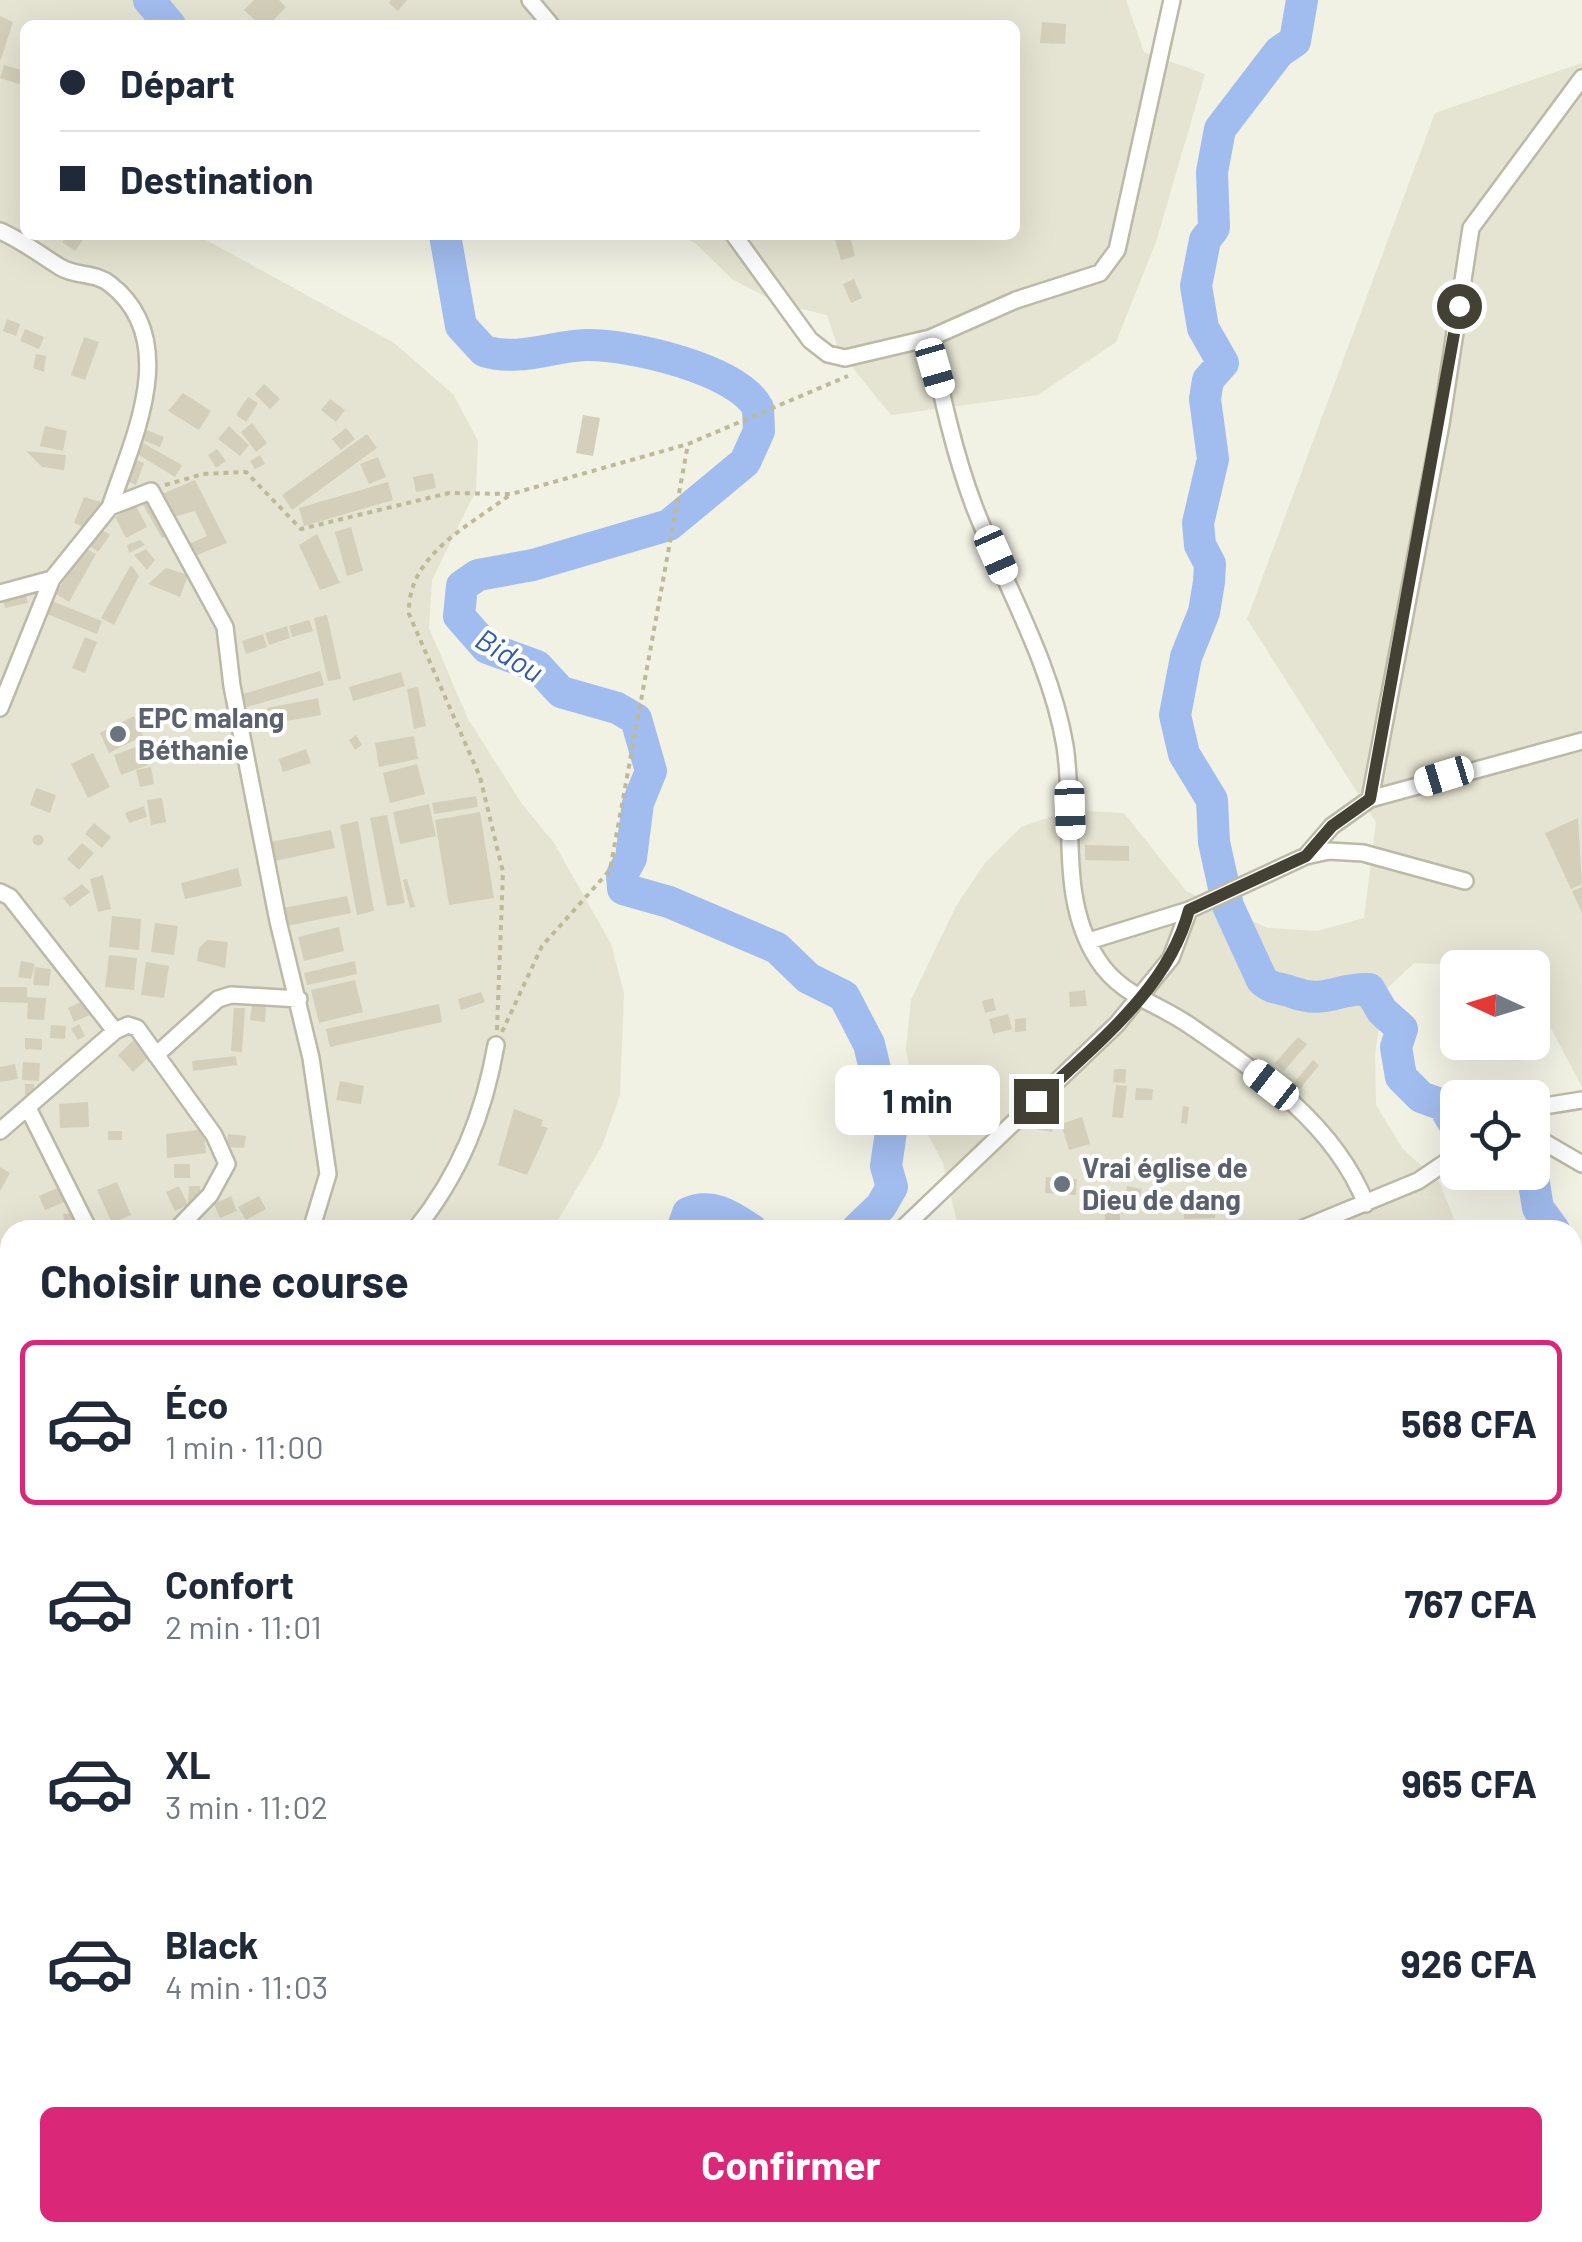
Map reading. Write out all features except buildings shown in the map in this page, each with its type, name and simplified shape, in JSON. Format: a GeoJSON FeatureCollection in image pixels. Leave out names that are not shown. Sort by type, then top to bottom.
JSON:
{"type":"FeatureCollection","features":[{"type":"Feature","properties":{"kind":"street"},"geometry":{"type":"LineString","coordinates":[[530,0],[547,20]]}},
{"type":"Feature","properties":{"kind":"street"},"geometry":{"type":"LineString","coordinates":[[738,240],[810,340],[828,354],[845,358],[930,338],[1016,300],[1100,273],[1111,261],[1172,0]]}},
{"type":"Feature","properties":{"kind":"street"},"geometry":{"type":"LineString","coordinates":[[1370,799],[1441,424],[1471,228],[1582,78]]}},
{"type":"Feature","properties":{"kind":"street"},"geometry":{"type":"LineString","coordinates":[[0,232],[30,244],[64,270],[97,276],[111,285],[147,338],[150,360],[142,402],[110,507],[52,579],[0,708]]}},
{"type":"Feature","properties":{"kind":"street"},"geometry":{"type":"LineString","coordinates":[[930,338],[973,504],[1007,580],[1060,726],[1073,899],[1090,941],[1110,976],[1138,999],[1187,1024],[1325,1131],[1354,1172],[1366,1204]]}},
{"type":"Feature","properties":{"kind":"street"},"geometry":{"type":"LineString","coordinates":[[110,507],[151,490],[223,618],[278,922],[299,999],[328,1174],[315,1220]]}},
{"type":"Feature","properties":{"kind":"street"},"geometry":{"type":"LineString","coordinates":[[0,593],[52,579]]}},
{"type":"Feature","properties":{"kind":"street"},"geometry":{"type":"LineString","coordinates":[[1306,856],[1332,826],[1370,799],[1582,741]]}},
{"type":"Feature","properties":{"kind":"street"},"geometry":{"type":"LineString","coordinates":[[1090,941],[1189,910],[1306,856],[1344,850],[1465,881]]}},
{"type":"Feature","properties":{"kind":"street"},"geometry":{"type":"LineString","coordinates":[[0,892],[10,896],[115,1031]]}},
{"type":"Feature","properties":{"kind":"street"},"geometry":{"type":"LineString","coordinates":[[911,1220],[1138,999],[1180,943],[1189,910]]}},
{"type":"Feature","properties":{"kind":"street"},"geometry":{"type":"LineString","coordinates":[[156,1054],[218,999],[231,995],[299,999]]}},
{"type":"Feature","properties":{"kind":"street"},"geometry":{"type":"LineString","coordinates":[[0,1132],[115,1031],[128,1025],[138,1028],[214,1136],[227,1164],[210,1195],[186,1220]]}},
{"type":"Feature","properties":{"kind":"street"},"geometry":{"type":"LineString","coordinates":[[422,1220],[468,1147],[483,1113],[496,1044]]}},
{"type":"Feature","properties":{"kind":"street"},"geometry":{"type":"LineString","coordinates":[[1550,1105],[1582,1100]]}},
{"type":"Feature","properties":{"kind":"street"},"geometry":{"type":"LineString","coordinates":[[28,1108],[84,1220]]}},
{"type":"Feature","properties":{"kind":"street"},"geometry":{"type":"LineString","coordinates":[[1550,1145],[1582,1164]]}},
{"type":"Feature","properties":{"kind":"street"},"geometry":{"type":"LineString","coordinates":[[1325,1220],[1418,1180],[1440,1166]]}},
{"type":"Feature","properties":{"kind":"path"},"geometry":{"type":"LineString","coordinates":[[151,490],[184,478],[246,472],[301,529],[449,494],[511,494],[688,444],[861,370]]}},
{"type":"Feature","properties":{"kind":"path"},"geometry":{"type":"LineString","coordinates":[[496,1044],[542,946],[610,870],[688,444]]}},
{"type":"Feature","properties":{"kind":"path"},"geometry":{"type":"LineString","coordinates":[[496,1044],[503,872],[480,777],[408,614],[408,588],[429,558],[511,494]]}},
{"type":"Feature","properties":{"kind":"shaded area"},"geometry":{"type":"Polygon","coordinates":[[[0,0],[1126,0],[1144,52],[1205,74],[1156,242],[1116,342],[1038,395],[891,415],[839,351],[827,315],[777,303],[732,279],[689,240],[1020,240],[1020,20],[20,20],[20,240],[206,240],[394,343],[453,394],[478,441],[476,490],[432,580],[429,628],[468,719],[522,804],[554,843],[611,944],[624,993],[620,1095],[602,1146],[558,1220],[0,1220],[0,0]]]}},
{"type":"Feature","properties":{"kind":"shaded area"},"geometry":{"type":"Polygon","coordinates":[[[1582,63],[1582,1087],[1550,1027],[1550,950],[1440,950],[1440,964],[1414,963],[1377,998],[1382,1011],[1375,1053],[1376,1105],[1403,1149],[1440,1183],[1454,1220],[957,1220],[943,1163],[918,1116],[906,1049],[911,1000],[956,906],[985,863],[1021,827],[1070,810],[1124,813],[1186,891],[1268,928],[1317,931],[1364,918],[1376,822],[1247,619],[1435,113],[1582,63]]]}},
{"type":"Feature","properties":{"kind":"waterway","name":"Bidou"},"geometry":{"type":"LineString","coordinates":[[149,0],[166,20]]}},
{"type":"Feature","properties":{"kind":"waterway"},"geometry":{"type":"LineString","coordinates":[[1302,0],[1295,41],[1279,52],[1220,129],[1212,172],[1214,228],[1205,240],[1196,286],[1203,328],[1223,363],[1208,380],[1205,399],[1213,459],[1198,523],[1200,545],[1210,564],[1209,582],[1204,612],[1186,657],[1175,715],[1184,754],[1212,800],[1214,842],[1228,906],[1262,980],[1273,987],[1314,997],[1369,989],[1382,1011],[1402,1029],[1396,1047],[1401,1077],[1421,1097],[1440,1104]]}},
{"type":"Feature","properties":{"kind":"waterway","name":"Bidou"},"geometry":{"type":"LineString","coordinates":[[446,240],[461,326],[484,351],[509,355],[586,345],[654,354],[729,382],[747,394],[758,408],[759,431],[745,462],[669,525],[533,565],[478,575],[462,586],[459,616],[487,648],[537,666],[561,692],[617,708],[636,719],[651,771],[638,803],[631,858],[622,875],[623,889],[669,902],[777,948],[808,978],[844,996],[869,1044],[884,1106],[893,1118],[886,1166],[892,1187],[866,1220]]}},
{"type":"Feature","properties":{"kind":"waterway"},"geometry":{"type":"LineString","coordinates":[[1535,1190],[1538,1208],[1547,1220]]}},
{"type":"Feature","properties":{"kind":"waterway","name":"Bidou"},"geometry":{"type":"LineString","coordinates":[[686,1220],[688,1213],[705,1209],[737,1220]]}},
{"type":"Feature","properties":{"kind":"waterway"},"geometry":{"type":"LineString","coordinates":[[1582,1273],[1582,1298]]}},
{"type":"Feature","properties":{"kind":"place","name":"EPC malang Béthanie"},"geometry":{"type":"Point","coordinates":[118,734]}},
{"type":"Feature","properties":{"kind":"place","name":"Vrai église de Dieu de dang"},"geometry":{"type":"Point","coordinates":[1062,1184]}},
{"type":"Feature","properties":{"kind":"route"},"geometry":{"type":"LineString","coordinates":[[1036,1101],[1116,1024],[1171,958],[1180,943],[1189,910],[1306,856],[1332,826],[1370,799],[1441,424],[1459,306]]}}]}
